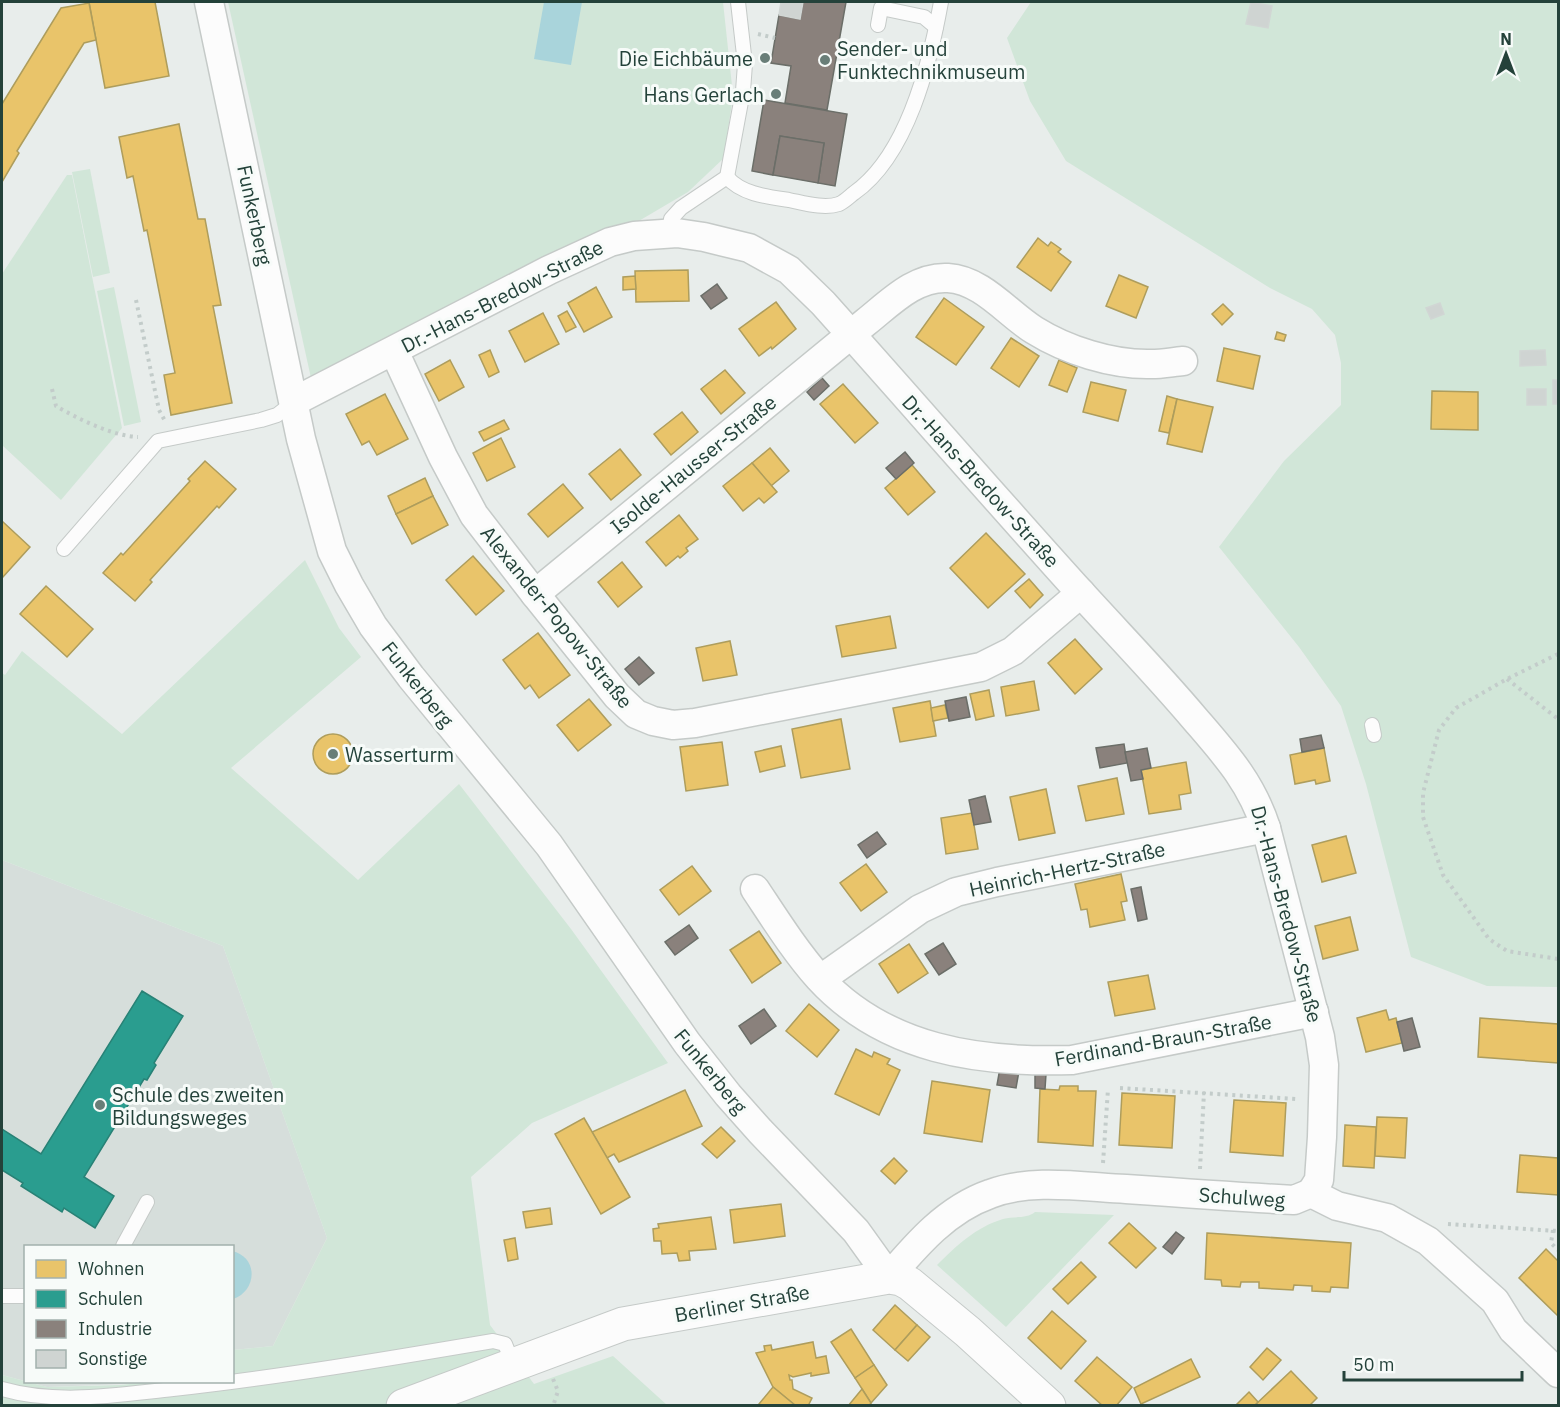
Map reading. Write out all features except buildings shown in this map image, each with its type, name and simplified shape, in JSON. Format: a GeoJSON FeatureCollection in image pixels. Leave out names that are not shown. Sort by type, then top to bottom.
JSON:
{"type":"FeatureCollection","features":[{"type":"Feature","properties":{"kind":"street","name":"Funkerberg"},"geometry":{"type":"LineString","coordinates":[[209,2],[295,401],[301,439],[332,551],[349,585],[373,626],[411,677],[549,845],[705,1066],[760,1131],[856,1231],[889,1277]]}},
{"type":"Feature","properties":{"kind":"street","name":"Dr.-Hans-Bredow-Straße"},"geometry":{"type":"LineString","coordinates":[[295,401],[549,270],[610,242],[634,236],[669,233],[704,237],[749,248],[789,270],[851,334],[1080,593],[1182,704],[1249,786],[1259,805],[1266,828],[1320,1038],[1324,1065],[1324,1099],[1319,1180],[1311,1193]]}},
{"type":"Feature","properties":{"kind":"street","name":"Isolde-Hausser-Straße"},"geometry":{"type":"LineString","coordinates":[[535,594],[851,334],[907,289],[920,283],[947,278],[960,280],[979,289],[1034,330],[1071,347],[1111,360],[1150,364],[1183,361]]}},
{"type":"Feature","properties":{"kind":"street","name":"Alexander-Popow-Straße"},"geometry":{"type":"LineString","coordinates":[[394,351],[443,457],[474,515],[617,696],[636,714],[652,721],[673,725],[695,723],[981,667],[1012,651],[1080,593]]}},
{"type":"Feature","properties":{"kind":"street","name":"Heinrich-Hertz-Straße"},"geometry":{"type":"LineString","coordinates":[[821,980],[920,909],[956,892],[1266,828]]}},
{"type":"Feature","properties":{"kind":"street","name":"Ferdinand-Braun-Straße"},"geometry":{"type":"LineString","coordinates":[[755,889],[799,954],[821,980],[856,1010],[895,1034],[942,1049],[987,1057],[1034,1061],[1072,1060],[1314,1012]]}},
{"type":"Feature","properties":{"kind":"street","name":"Schulweg"},"geometry":{"type":"LineString","coordinates":[[889,1277],[935,1227],[962,1208],[990,1193],[1023,1186],[1058,1186],[1294,1200],[1311,1193],[1337,1206],[1361,1210],[1402,1225],[1428,1241],[1495,1301],[1513,1330],[1558,1374]]}},
{"type":"Feature","properties":{"kind":"street","name":"Berliner Straße"},"geometry":{"type":"LineString","coordinates":[[403,1406],[623,1324],[889,1277]]}},
{"type":"Feature","properties":{"kind":"street"},"geometry":{"type":"LineString","coordinates":[[889,1277],[901,1279],[917,1289],[1049,1406]]}},
{"type":"Feature","properties":{"kind":"lane"},"geometry":{"type":"LineString","coordinates":[[669,233],[671,219],[681,208],[727,177],[743,91],[745,64],[738,2]]}},
{"type":"Feature","properties":{"kind":"lane"},"geometry":{"type":"LineString","coordinates":[[727,177],[741,189],[779,199],[822,205],[839,204],[865,186],[896,146],[918,94],[941,2]]}},
{"type":"Feature","properties":{"kind":"lane"},"geometry":{"type":"LineString","coordinates":[[878,24],[881,8],[924,16],[936,27]]}},
{"type":"Feature","properties":{"kind":"lane"},"geometry":{"type":"LineString","coordinates":[[64,549],[158,441],[261,420],[278,415],[295,401]]}},
{"type":"Feature","properties":{"kind":"lane"},"geometry":{"type":"LineString","coordinates":[[124,1245],[147,1202]]}},
{"type":"Feature","properties":{"kind":"lane"},"geometry":{"type":"LineString","coordinates":[[2,1296],[24,1296]]}},
{"type":"Feature","properties":{"kind":"lane"},"geometry":{"type":"LineString","coordinates":[[234,1381],[290,1375],[493,1341],[505,1344],[513,1364]]}},
{"type":"Feature","properties":{"kind":"lane"},"geometry":{"type":"LineString","coordinates":[[2,1389],[46,1398],[79,1398],[220,1383]]}},
{"type":"Feature","properties":{"kind":"path"},"geometry":{"type":"LineString","coordinates":[[136,300],[159,410],[161,417],[168,424]]}},
{"type":"Feature","properties":{"kind":"path"},"geometry":{"type":"LineString","coordinates":[[52,389],[56,406],[73,417],[128,436],[147,437]]}},
{"type":"Feature","properties":{"kind":"path"},"geometry":{"type":"LineString","coordinates":[[1558,654],[1506,679],[1456,708],[1438,730],[1423,793],[1423,817],[1443,875],[1489,939],[1507,951],[1558,959]]}},
{"type":"Feature","properties":{"kind":"path"},"geometry":{"type":"LineString","coordinates":[[1506,679],[1558,719]]}},
{"type":"Feature","properties":{"kind":"path"},"geometry":{"type":"LineString","coordinates":[[1120,1088],[1296,1099]]}},
{"type":"Feature","properties":{"kind":"path"},"geometry":{"type":"LineString","coordinates":[[1103,1158],[1108,1089]]}},
{"type":"Feature","properties":{"kind":"path"},"geometry":{"type":"LineString","coordinates":[[1199,1194],[1204,1092]]}},
{"type":"Feature","properties":{"kind":"path"},"geometry":{"type":"LineString","coordinates":[[1402,1225],[1417,1222],[1556,1230],[1551,1243],[1558,1250]]}},
{"type":"Feature","properties":{"kind":"shaded area"},"geometry":{"type":"Polygon","coordinates":[[[2,860],[223,946],[327,1238],[273,1346],[234,1350],[234,1245],[24,1245],[24,1380],[2,1375],[2,860]]]}},
{"type":"Feature","properties":{"kind":"shaded area"},"geometry":{"type":"Polygon","coordinates":[[[32,1383],[149,1383],[47,1387],[32,1383]]]}},
{"type":"Feature","properties":{"kind":"green space"},"geometry":{"type":"Polygon","coordinates":[[[228,2],[723,2],[733,95],[724,158],[688,192],[632,225],[311,378],[228,2]]]}},
{"type":"Feature","properties":{"kind":"green space"},"geometry":{"type":"Polygon","coordinates":[[[1031,2],[1558,2],[1558,987],[1487,986],[1411,957],[1366,784],[1341,706],[1299,647],[1219,547],[1284,461],[1341,405],[1341,363],[1335,335],[1312,309],[1270,288],[1066,161],[1030,101],[1007,38],[1031,2]]]}},
{"type":"Feature","properties":{"kind":"green space"},"geometry":{"type":"Polygon","coordinates":[[[90,169],[110,273],[93,277],[72,172],[90,169]]]}},
{"type":"Feature","properties":{"kind":"green space"},"geometry":{"type":"Polygon","coordinates":[[[67,175],[72,175],[122,428],[61,500],[2,445],[2,274],[67,175]]]}},
{"type":"Feature","properties":{"kind":"green space"},"geometry":{"type":"Polygon","coordinates":[[[114,287],[141,422],[124,426],[97,291],[114,287]]]}},
{"type":"Feature","properties":{"kind":"green space"},"geometry":{"type":"Polygon","coordinates":[[[305,560],[339,628],[361,657],[231,768],[358,880],[459,784],[571,929],[668,1063],[532,1123],[471,1177],[490,1325],[534,1384],[613,1356],[667,1405],[2,1406],[2,1375],[24,1381],[24,1383],[47,1387],[139,1383],[234,1383],[234,1350],[273,1346],[327,1238],[223,946],[2,860],[2,673],[5,675],[22,651],[122,734],[305,560]]]}},
{"type":"Feature","properties":{"kind":"green space"},"geometry":{"type":"Polygon","coordinates":[[[1035,1212],[1114,1215],[1006,1327],[937,1265],[959,1244],[993,1222],[1035,1212]]]}},
{"type":"Feature","properties":{"kind":"water"},"geometry":{"type":"Polygon","coordinates":[[[544,2],[582,2],[571,65],[534,59],[544,2]]]}},
{"type":"Feature","properties":{"kind":"water"},"geometry":{"type":"Polygon","coordinates":[[[234,1252],[241,1254],[251,1267],[250,1282],[241,1295],[234,1298],[234,1252]]]}},
{"type":"Feature","properties":{"kind":"place","name":"Die Eichbäume"},"geometry":{"type":"Point","coordinates":[765,58]}},
{"type":"Feature","properties":{"kind":"place","name":"Sender- und Funktechnikmuseum"},"geometry":{"type":"Point","coordinates":[825,60]}},
{"type":"Feature","properties":{"kind":"place","name":"Hans Gerlach"},"geometry":{"type":"Point","coordinates":[776,94]}},
{"type":"Feature","properties":{"kind":"place","name":"Wasserturm"},"geometry":{"type":"Point","coordinates":[333,754]}},
{"type":"Feature","properties":{"kind":"place","name":"Schule des zweiten Bildungsweges"},"geometry":{"type":"Point","coordinates":[100,1105]}}]}
